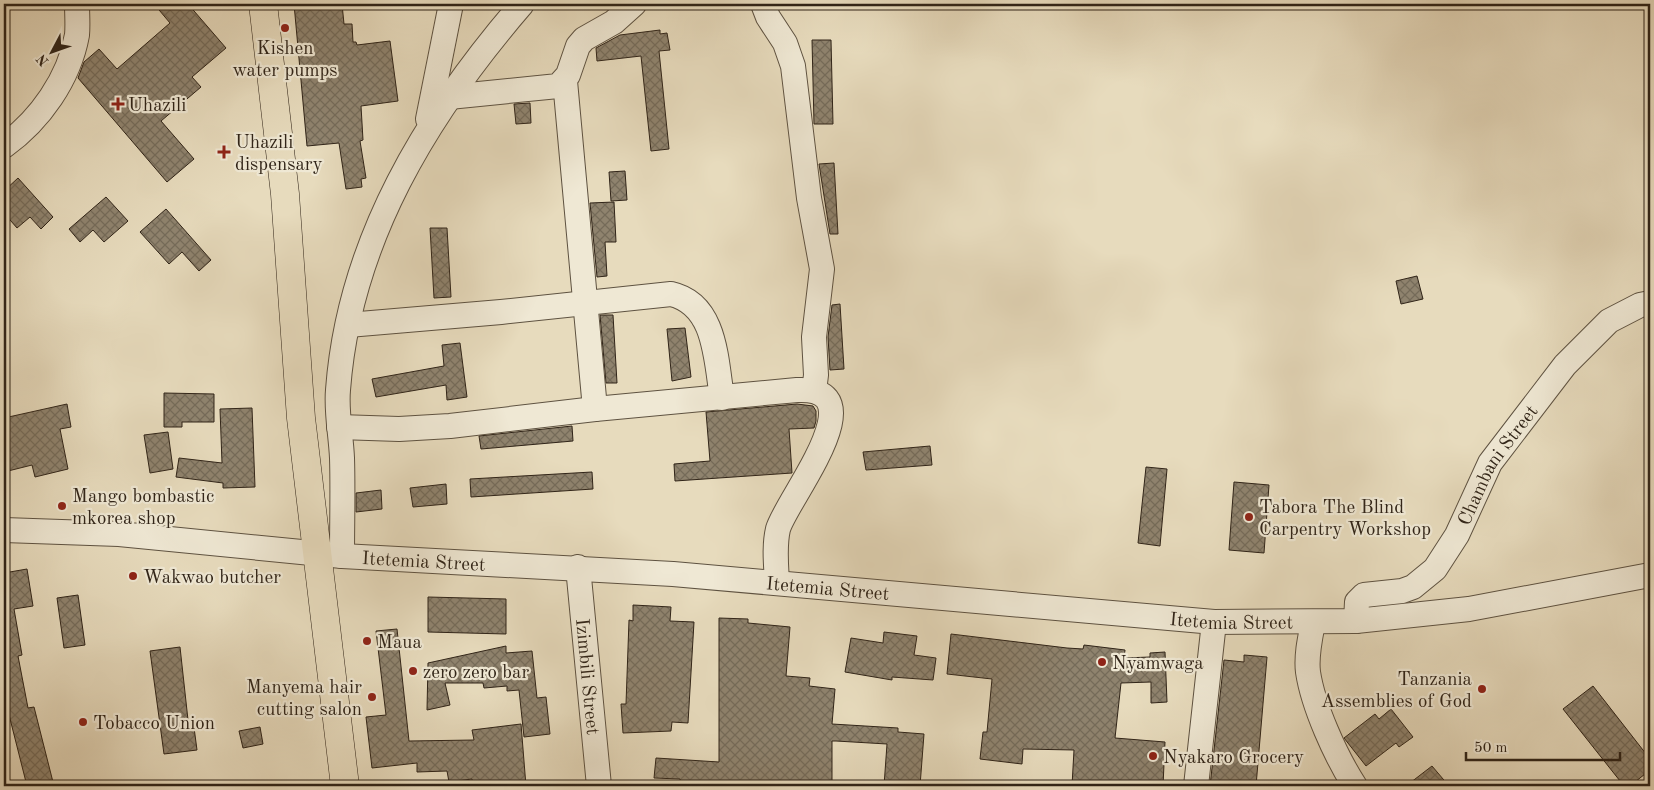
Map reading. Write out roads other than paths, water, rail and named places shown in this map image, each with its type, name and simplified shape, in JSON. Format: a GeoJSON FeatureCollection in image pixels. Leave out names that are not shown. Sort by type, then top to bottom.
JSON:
{"type":"FeatureCollection","features":[{"type":"Feature","properties":{"kind":"main road"},"geometry":{"type":"LineString","coordinates":[[263,4],[285,194],[301,418],[330,554],[344,786]]}},
{"type":"Feature","properties":{"kind":"street"},"geometry":{"type":"LineString","coordinates":[[4,146],[33,119],[55,93],[69,66],[77,34],[77,4]]}},
{"type":"Feature","properties":{"kind":"street"},"geometry":{"type":"LineString","coordinates":[[425,131],[451,4]]}},
{"type":"Feature","properties":{"kind":"street"},"geometry":{"type":"LineString","coordinates":[[330,554],[342,457],[338,390],[357,281],[372,239],[425,131],[449,97],[522,4]]}},
{"type":"Feature","properties":{"kind":"street"},"geometry":{"type":"LineString","coordinates":[[594,409],[565,80],[578,46],[584,39],[614,22],[634,4]]}},
{"type":"Feature","properties":{"kind":"street"},"geometry":{"type":"LineString","coordinates":[[763,4],[768,17],[785,43],[793,66],[809,198],[822,269],[814,337],[816,375],[811,390]]}},
{"type":"Feature","properties":{"kind":"street"},"geometry":{"type":"LineString","coordinates":[[449,97],[548,88],[558,86],[565,80]]}},
{"type":"Feature","properties":{"kind":"street"},"geometry":{"type":"LineString","coordinates":[[348,325],[584,304],[659,294],[683,297],[697,307],[708,327],[722,398]]}},
{"type":"Feature","properties":{"kind":"street","name":"Chambani Street"},"geometry":{"type":"LineString","coordinates":[[1356,621],[1357,602],[1364,595],[1402,591],[1413,587],[1435,569],[1457,536],[1490,463],[1560,372],[1587,341],[1609,321],[1640,305],[1650,304]]}},
{"type":"Feature","properties":{"kind":"street"},"geometry":{"type":"LineString","coordinates":[[339,427],[400,429],[450,426],[594,409],[811,390],[821,393],[827,399],[832,416],[812,468],[785,511],[779,528],[775,560],[777,582]]}},
{"type":"Feature","properties":{"kind":"street","name":"Itetemia Street"},"geometry":{"type":"LineString","coordinates":[[4,530],[119,534],[330,554],[578,567],[777,582],[1214,622],[1313,623],[1356,621],[1469,609],[1650,575]]}},
{"type":"Feature","properties":{"kind":"street","name":"Izimbili Street"},"geometry":{"type":"LineString","coordinates":[[578,567],[598,786]]}},
{"type":"Feature","properties":{"kind":"street"},"geometry":{"type":"LineString","coordinates":[[1196,786],[1214,622]]}},
{"type":"Feature","properties":{"kind":"street"},"geometry":{"type":"LineString","coordinates":[[1313,623],[1307,671],[1311,689],[1334,747],[1355,786]]}},
{"type":"Feature","properties":{"kind":"place","name":"Kishen water pumps"},"geometry":{"type":"Point","coordinates":[285,28]}},
{"type":"Feature","properties":{"kind":"place","name":"Uhazili"},"geometry":{"type":"Point","coordinates":[118,104]}},
{"type":"Feature","properties":{"kind":"place","name":"Uhazili dispensary"},"geometry":{"type":"Point","coordinates":[224,152]}},
{"type":"Feature","properties":{"kind":"place","name":"Mango bombastic mkorea shop"},"geometry":{"type":"Point","coordinates":[62,506]}},
{"type":"Feature","properties":{"kind":"place","name":"Tabora The Blind Carpentry Workshop"},"geometry":{"type":"Point","coordinates":[1249,517]}},
{"type":"Feature","properties":{"kind":"place","name":"Wakwao butcher"},"geometry":{"type":"Point","coordinates":[133,576]}},
{"type":"Feature","properties":{"kind":"place","name":"Maua"},"geometry":{"type":"Point","coordinates":[367,641]}},
{"type":"Feature","properties":{"kind":"place","name":"Nyamwaga"},"geometry":{"type":"Point","coordinates":[1102,662]}},
{"type":"Feature","properties":{"kind":"place","name":"zero zero bar"},"geometry":{"type":"Point","coordinates":[413,671]}},
{"type":"Feature","properties":{"kind":"place","name":"Tanzania Assemblies of God"},"geometry":{"type":"Point","coordinates":[1482,689]}},
{"type":"Feature","properties":{"kind":"place","name":"Manyema hair cutting salon"},"geometry":{"type":"Point","coordinates":[372,697]}},
{"type":"Feature","properties":{"kind":"place","name":"Tobacco Union"},"geometry":{"type":"Point","coordinates":[83,722]}},
{"type":"Feature","properties":{"kind":"place","name":"Nyakaro Grocery"},"geometry":{"type":"Point","coordinates":[1153,756]}}]}
